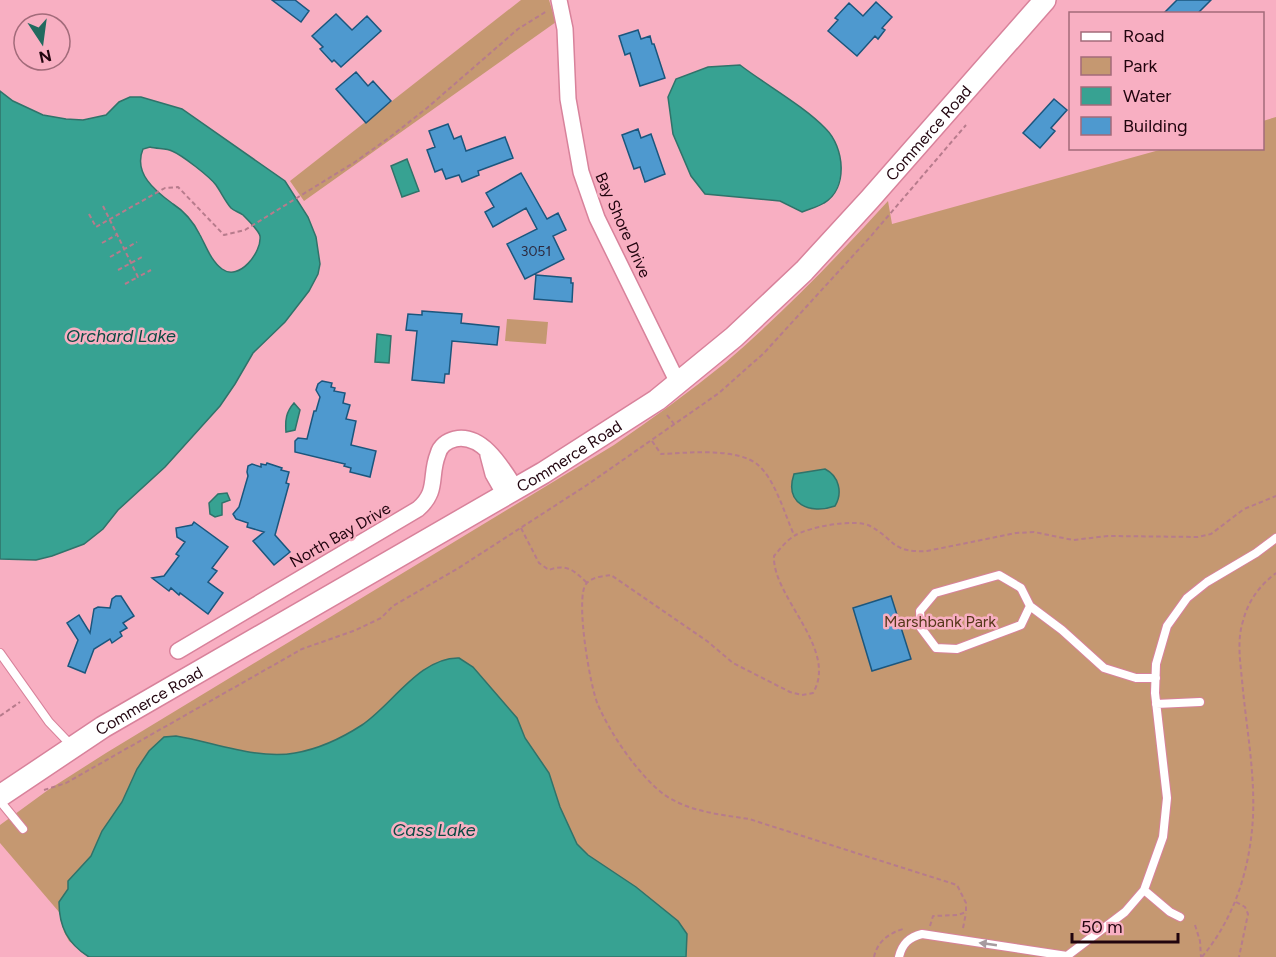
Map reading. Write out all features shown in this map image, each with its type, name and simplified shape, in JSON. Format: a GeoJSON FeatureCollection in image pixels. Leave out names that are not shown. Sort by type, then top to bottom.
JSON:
{"type":"FeatureCollection","features":[{"type":"Feature","properties":{"kind":"main road","name":"Commerce Road"},"geometry":{"type":"LineString","coordinates":[[0,795],[72,746],[167,689],[510,492],[606,434],[678,383],[734,337],[804,271],[1045,0]]}},
{"type":"Feature","properties":{"kind":"street","name":"Bay Shore Drive"},"geometry":{"type":"LineString","coordinates":[[560,3],[565,29],[568,99],[580,172],[597,218],[678,383]]}},
{"type":"Feature","properties":{"kind":"street","name":"North Bay Drive"},"geometry":{"type":"LineString","coordinates":[[178,651],[418,509],[430,496],[437,454],[446,443],[455,439],[466,440],[486,450],[493,474],[510,492]]}},
{"type":"Feature","properties":{"kind":"lane"},"geometry":{"type":"LineString","coordinates":[[899,957],[905,942],[914,936],[930,935],[1067,957],[1125,912],[1144,890],[1163,837],[1167,798],[1156,704],[1156,664],[1167,626],[1187,598],[1207,582],[1256,553],[1276,538]]}},
{"type":"Feature","properties":{"kind":"lane"},"geometry":{"type":"LineString","coordinates":[[1030,606],[1021,625],[957,649],[936,648],[921,628],[920,610],[935,593],[999,575],[1020,588],[1030,606],[1062,630],[1104,668],[1136,678],[1156,678]]}},
{"type":"Feature","properties":{"kind":"lane"},"geometry":{"type":"LineString","coordinates":[[0,653],[49,722],[72,746]]}},
{"type":"Feature","properties":{"kind":"lane"},"geometry":{"type":"LineString","coordinates":[[1156,704],[1200,702]]}},
{"type":"Feature","properties":{"kind":"lane"},"geometry":{"type":"LineString","coordinates":[[0,801],[23,829]]}},
{"type":"Feature","properties":{"kind":"lane"},"geometry":{"type":"LineString","coordinates":[[1144,890],[1170,912],[1180,917]]}},
{"type":"Feature","properties":{"kind":"path"},"geometry":{"type":"LineString","coordinates":[[89,214],[96,227],[165,188],[178,187],[224,235],[244,230],[355,162],[399,130],[518,29],[560,3]]}},
{"type":"Feature","properties":{"kind":"path"},"geometry":{"type":"LineString","coordinates":[[44,790],[66,783],[302,649],[356,630],[381,618],[393,606],[520,529],[726,387],[764,353],[871,236],[966,125]]}},
{"type":"Feature","properties":{"kind":"path"},"geometry":{"type":"LineString","coordinates":[[103,206],[110,220],[109,223],[138,277]]}},
{"type":"Feature","properties":{"kind":"path"},"geometry":{"type":"LineString","coordinates":[[102,243],[116,235]]}},
{"type":"Feature","properties":{"kind":"path"},"geometry":{"type":"LineString","coordinates":[[110,257],[137,242]]}},
{"type":"Feature","properties":{"kind":"path"},"geometry":{"type":"LineString","coordinates":[[118,270],[144,256]]}},
{"type":"Feature","properties":{"kind":"path"},"geometry":{"type":"LineString","coordinates":[[125,284],[151,270]]}},
{"type":"Feature","properties":{"kind":"path"},"geometry":{"type":"LineString","coordinates":[[651,440],[661,454],[739,455],[759,465],[770,481],[794,536]]}},
{"type":"Feature","properties":{"kind":"path"},"geometry":{"type":"LineString","coordinates":[[964,921],[967,910],[957,885],[749,819],[680,804],[656,789],[625,753],[597,704],[581,615],[581,595],[587,583],[598,577],[611,575],[707,641],[733,663],[790,692],[802,695],[813,693],[818,679],[817,663],[812,642],[777,577],[774,565],[774,556],[794,536],[826,526],[854,522],[869,525],[901,550],[916,552],[1016,532],[1034,532],[1073,540],[1108,536],[1198,537],[1211,534],[1244,509],[1276,496]]}},
{"type":"Feature","properties":{"kind":"path"},"geometry":{"type":"LineString","coordinates":[[520,529],[539,563],[549,570],[557,567],[570,567],[587,583]]}},
{"type":"Feature","properties":{"kind":"path"},"geometry":{"type":"LineString","coordinates":[[1202,957],[1225,925],[1236,902],[1251,846],[1253,815],[1251,766],[1239,640],[1248,606],[1257,592],[1276,573]]}},
{"type":"Feature","properties":{"kind":"path"},"geometry":{"type":"LineString","coordinates":[[0,716],[29,694]]}},
{"type":"Feature","properties":{"kind":"path"},"geometry":{"type":"LineString","coordinates":[[1236,902],[1245,907],[1248,914],[1239,957]]}},
{"type":"Feature","properties":{"kind":"path"},"geometry":{"type":"LineString","coordinates":[[930,935],[933,916],[964,914],[967,910]]}},
{"type":"Feature","properties":{"kind":"path"},"geometry":{"type":"LineString","coordinates":[[1195,925],[1202,957]]}},
{"type":"Feature","properties":{"kind":"green space"},"geometry":{"type":"Polygon","coordinates":[[[521,0],[549,0],[556,22],[304,201],[290,181],[521,0]]]}},
{"type":"Feature","properties":{"kind":"green space","name":"Marshbank Park"},"geometry":{"type":"Polygon","coordinates":[[[1276,117],[1276,957],[89,957],[69,941],[59,912],[0,843],[0,825],[48,790],[614,445],[656,415],[725,363],[768,325],[888,201],[892,224],[1159,150],[1264,150],[1264,121],[1276,117]]]}},
{"type":"Feature","properties":{"kind":"green space"},"geometry":{"type":"Polygon","coordinates":[[[507,319],[548,322],[546,344],[505,341],[507,319]]]}},
{"type":"Feature","properties":{"kind":"water"},"geometry":{"type":"Polygon","coordinates":[[[740,65],[807,112],[832,137],[840,156],[840,178],[832,196],[824,203],[802,212],[780,201],[705,194],[691,176],[673,134],[668,97],[676,79],[708,67],[740,65]]]}},
{"type":"Feature","properties":{"kind":"water","name":"Orchard Lake"},"geometry":{"type":"Polygon","coordinates":[[[0,91],[13,101],[43,115],[66,119],[83,120],[106,115],[119,102],[130,97],[141,97],[182,109],[285,181],[308,217],[316,237],[320,264],[318,274],[309,291],[285,322],[253,353],[220,406],[165,467],[118,510],[103,529],[84,544],[52,556],[36,560],[0,559],[0,91]],[[150,147],[143,149],[141,158],[143,174],[148,181],[188,218],[218,266],[229,272],[242,268],[253,257],[260,243],[257,231],[243,215],[231,208],[216,185],[196,167],[170,150],[150,147]]]}},
{"type":"Feature","properties":{"kind":"water"},"geometry":{"type":"Polygon","coordinates":[[[407,159],[419,191],[402,197],[391,166],[407,159]]]}},
{"type":"Feature","properties":{"kind":"water"},"geometry":{"type":"Polygon","coordinates":[[[377,334],[391,336],[389,363],[375,362],[377,334]]]}},
{"type":"Feature","properties":{"kind":"water"},"geometry":{"type":"Polygon","coordinates":[[[294,403],[300,410],[295,430],[286,432],[287,416],[294,403]]]}},
{"type":"Feature","properties":{"kind":"water"},"geometry":{"type":"Polygon","coordinates":[[[825,469],[834,476],[838,485],[839,496],[835,506],[817,509],[801,505],[793,493],[794,474],[825,469]]]}},
{"type":"Feature","properties":{"kind":"water"},"geometry":{"type":"Polygon","coordinates":[[[227,493],[230,500],[222,503],[222,515],[215,517],[210,514],[209,503],[218,494],[227,493]]]}},
{"type":"Feature","properties":{"kind":"water","name":"Cass Lake"},"geometry":{"type":"Polygon","coordinates":[[[459,658],[473,667],[517,718],[525,738],[549,773],[560,807],[577,844],[588,855],[636,887],[678,921],[687,934],[686,957],[89,957],[70,940],[63,927],[59,911],[59,902],[68,889],[68,881],[91,856],[102,831],[122,802],[137,769],[149,751],[164,737],[176,736],[266,754],[281,755],[313,749],[362,725],[419,673],[445,660],[459,658]]]}},
{"type":"Feature","properties":{"kind":"building"},"geometry":{"type":"Polygon","coordinates":[[[272,0],[295,0],[309,11],[301,22],[272,0]]]}},
{"type":"Feature","properties":{"kind":"building"},"geometry":{"type":"Polygon","coordinates":[[[1177,0],[1211,0],[1199,12],[1165,12],[1177,0]]]}},
{"type":"Feature","properties":{"kind":"building"},"geometry":{"type":"Polygon","coordinates":[[[876,2],[892,17],[882,28],[885,30],[878,39],[875,36],[857,56],[828,31],[838,20],[835,18],[849,3],[863,16],[876,2]]]}},
{"type":"Feature","properties":{"kind":"building"},"geometry":{"type":"Polygon","coordinates":[[[336,14],[352,30],[367,16],[381,31],[341,67],[334,60],[332,62],[320,49],[323,47],[312,36],[336,14]]]}},
{"type":"Feature","properties":{"kind":"building"},"geometry":{"type":"Polygon","coordinates":[[[638,30],[641,39],[650,36],[665,78],[640,86],[630,53],[625,55],[619,36],[638,30]]]}},
{"type":"Feature","properties":{"kind":"building"},"geometry":{"type":"Polygon","coordinates":[[[356,72],[368,86],[373,81],[391,101],[366,123],[336,89],[356,72]]]}},
{"type":"Feature","properties":{"kind":"building"},"geometry":{"type":"Polygon","coordinates":[[[1054,99],[1067,110],[1051,128],[1055,131],[1040,148],[1023,133],[1054,99]]]}},
{"type":"Feature","properties":{"kind":"building"},"geometry":{"type":"Polygon","coordinates":[[[448,124],[454,139],[461,136],[466,151],[505,137],[513,158],[478,171],[479,175],[462,182],[459,175],[446,179],[442,169],[435,172],[427,150],[435,147],[429,131],[448,124]]]}},
{"type":"Feature","properties":{"kind":"building"},"geometry":{"type":"Polygon","coordinates":[[[638,129],[641,138],[651,134],[665,174],[645,182],[640,167],[634,169],[622,135],[638,129]]]}},
{"type":"Feature","properties":{"kind":"building"},"geometry":{"type":"Polygon","coordinates":[[[521,173],[547,219],[558,213],[566,230],[553,236],[564,259],[525,279],[507,244],[537,229],[526,208],[493,227],[485,212],[494,207],[486,193],[521,173]]]}},
{"type":"Feature","properties":{"kind":"building"},"geometry":{"type":"Polygon","coordinates":[[[536,275],[571,278],[572,302],[534,299],[536,275]]]}},
{"type":"Feature","properties":{"kind":"building"},"geometry":{"type":"Polygon","coordinates":[[[422,311],[462,314],[461,323],[499,327],[497,345],[452,341],[449,374],[445,374],[444,383],[412,380],[417,331],[406,330],[408,314],[422,315],[422,311]]]}},
{"type":"Feature","properties":{"kind":"building"},"geometry":{"type":"Polygon","coordinates":[[[322,381],[332,383],[331,387],[335,388],[334,391],[345,393],[343,403],[350,405],[346,419],[356,421],[351,445],[376,451],[370,477],[350,472],[351,468],[344,466],[345,464],[295,452],[295,441],[298,438],[307,439],[320,397],[316,390],[322,381]]]}},
{"type":"Feature","properties":{"kind":"building"},"geometry":{"type":"Polygon","coordinates":[[[267,463],[289,472],[286,483],[289,484],[275,535],[290,552],[274,565],[253,541],[264,532],[247,527],[248,523],[236,519],[233,514],[239,507],[248,476],[248,466],[252,464],[261,467],[261,464],[266,465],[267,463]]]}},
{"type":"Feature","properties":{"kind":"building"},"geometry":{"type":"Polygon","coordinates":[[[194,522],[228,547],[212,568],[217,571],[208,582],[223,593],[208,614],[180,593],[179,595],[171,588],[169,591],[152,578],[164,576],[179,556],[176,554],[185,542],[177,537],[176,528],[192,525],[194,522]]]}},
{"type":"Feature","properties":{"kind":"building"},"geometry":{"type":"Polygon","coordinates":[[[121,596],[134,616],[123,623],[127,628],[120,632],[122,636],[112,643],[110,639],[94,649],[85,673],[68,666],[78,640],[67,623],[79,615],[90,633],[94,609],[110,608],[112,599],[121,596]]]}},
{"type":"Feature","properties":{"kind":"building"},"geometry":{"type":"Polygon","coordinates":[[[891,596],[911,659],[872,671],[853,608],[891,596]]]}}]}
